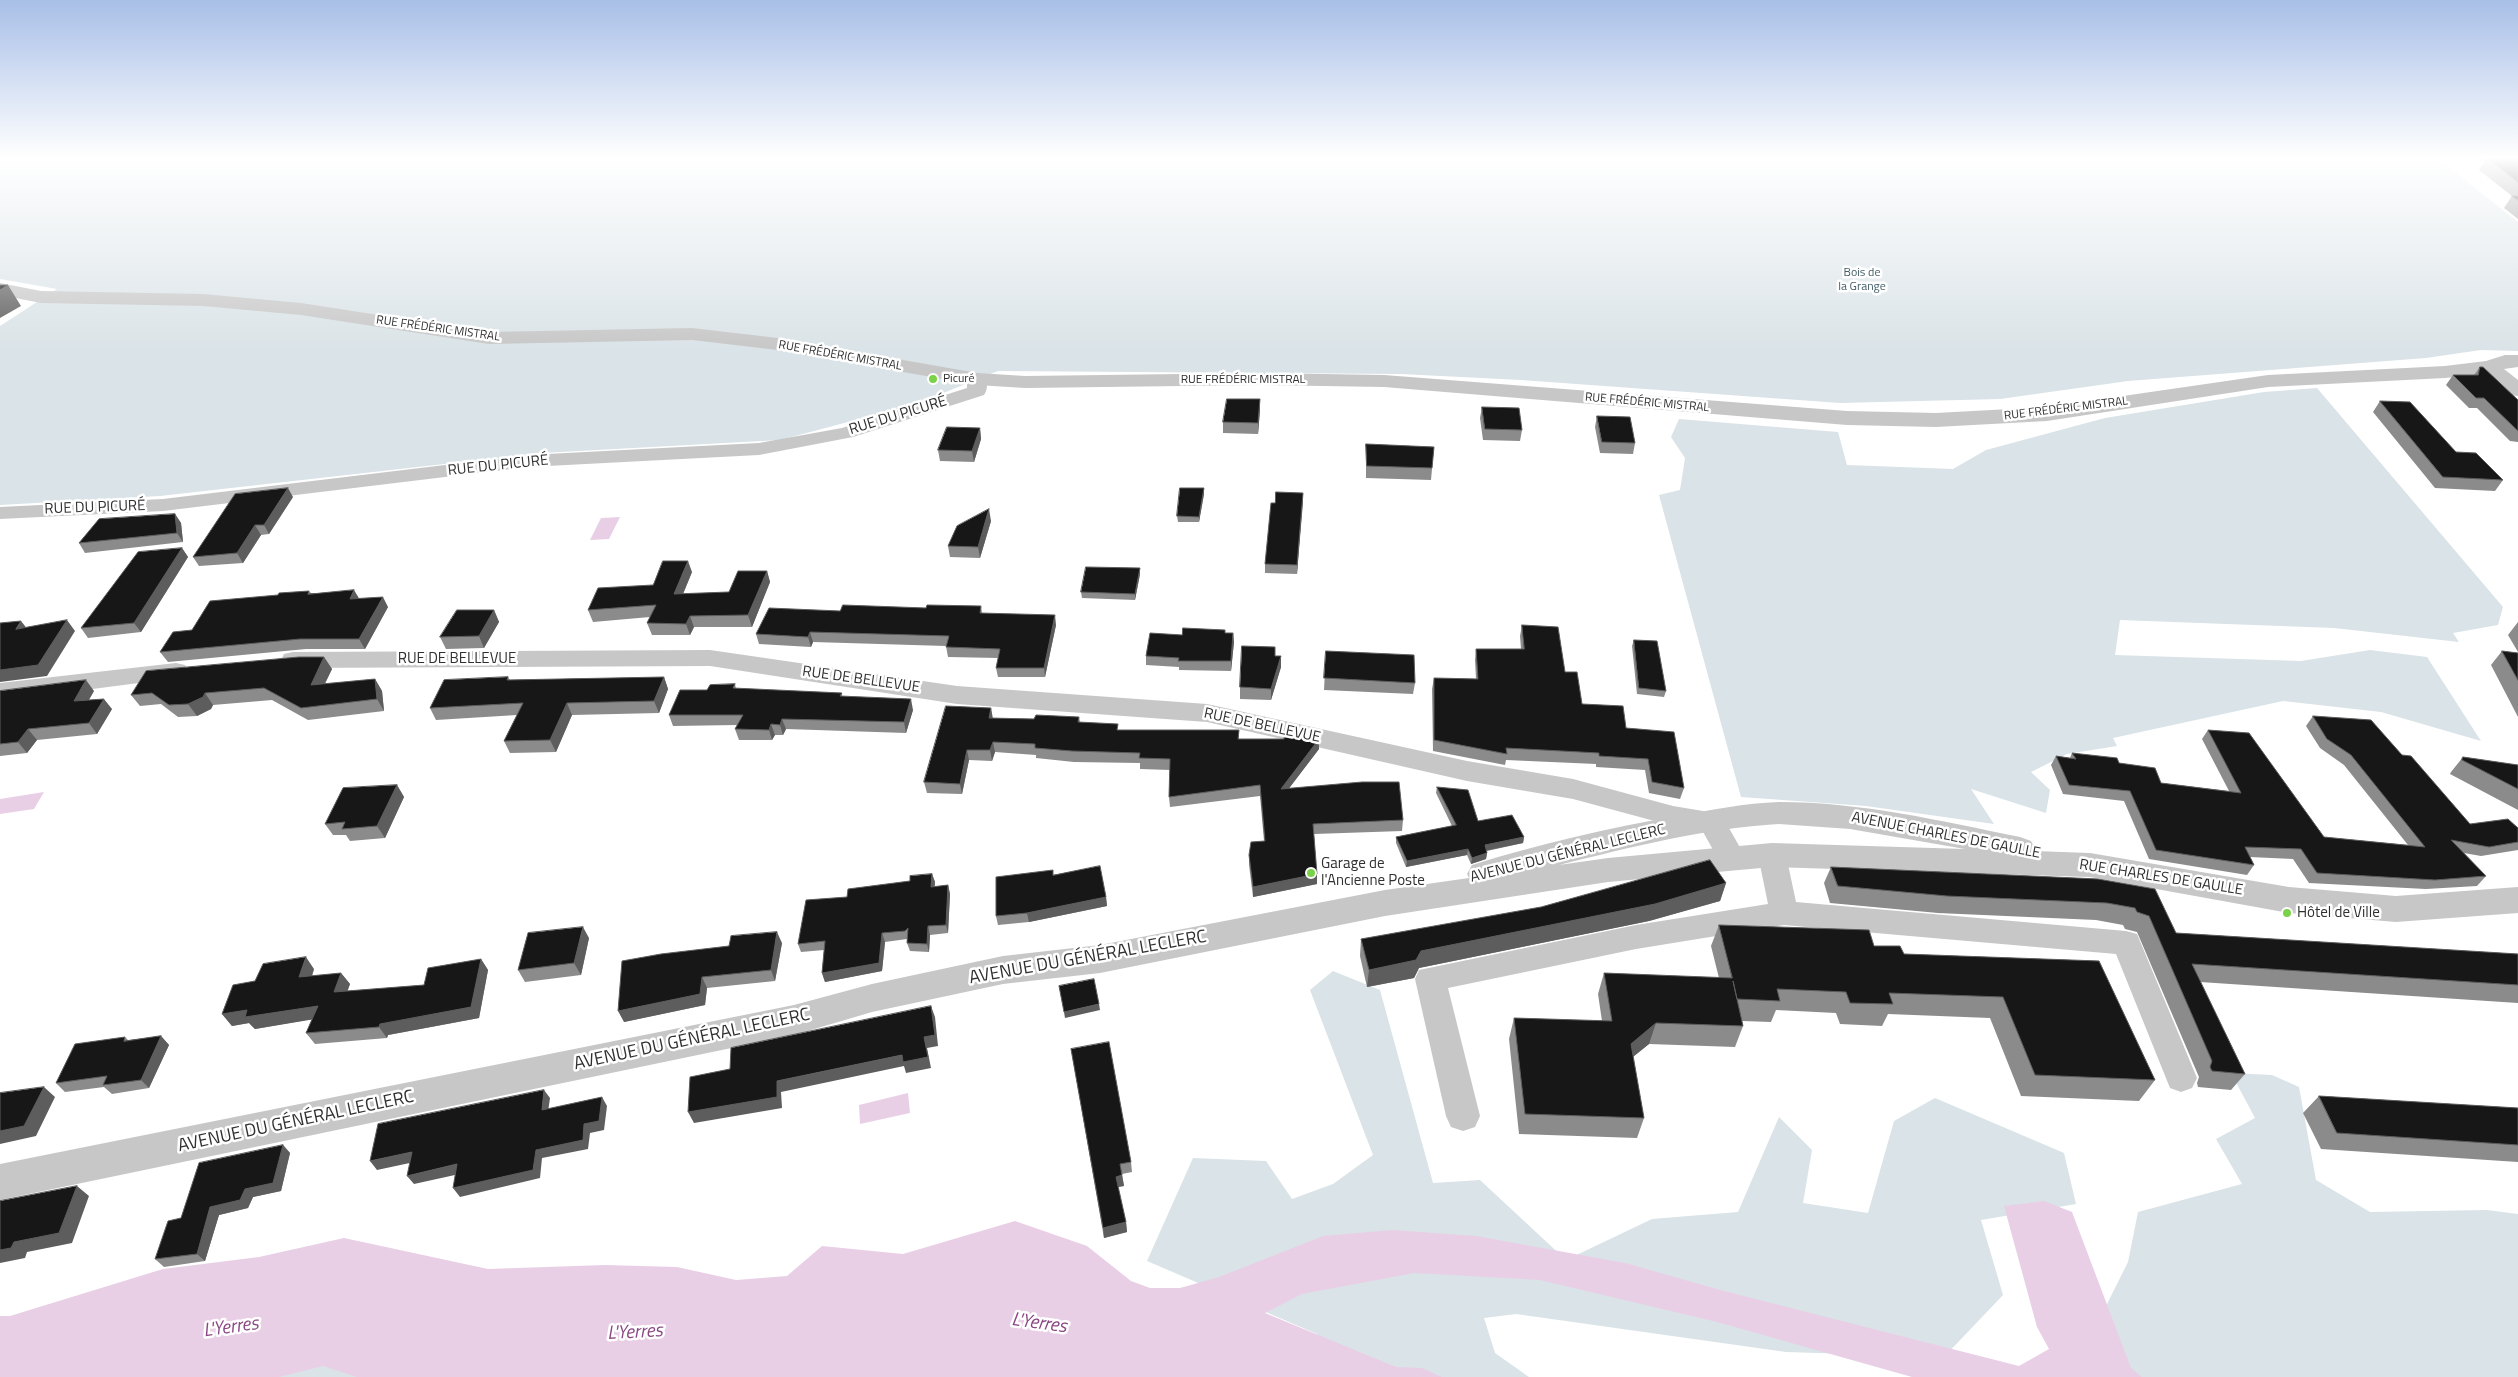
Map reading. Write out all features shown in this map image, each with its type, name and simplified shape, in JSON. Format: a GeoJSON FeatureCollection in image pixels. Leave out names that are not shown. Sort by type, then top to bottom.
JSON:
{"type":"FeatureCollection","features":[{"type":"Feature","properties":{"kind":"street","name":"RUE FRÉDÉRIC MISTRAL"},"geometry":{"type":"LineString","coordinates":[[0,289],[41,297],[203,300],[291,308],[488,338],[692,334],[778,344],[977,379],[1025,382],[1261,379],[1384,381],[1733,411],[1847,418],[1936,420],[2047,414],[2297,378],[2445,372],[2489,367],[2505,361],[2518,361]]}},
{"type":"Feature","properties":{"kind":"street"},"geometry":{"type":"LineString","coordinates":[[2489,367],[2518,390]]}},
{"type":"Feature","properties":{"kind":"street","name":"RUE DU PICURÉ"},"geometry":{"type":"LineString","coordinates":[[0,513],[163,505],[528,461],[759,449],[846,433],[953,400],[977,391],[977,379]]}},
{"type":"Feature","properties":{"kind":"street","name":"RUE DE BELLEVUE"},"geometry":{"type":"LineString","coordinates":[[267,663],[306,659],[710,658],[957,695],[1207,712],[1467,770],[1573,789],[1673,816],[1711,821]]}},
{"type":"Feature","properties":{"kind":"street"},"geometry":{"type":"LineString","coordinates":[[0,692],[200,669]]}},
{"type":"Feature","properties":{"kind":"street","name":"AVENUE CHARLES DE GAULLE"},"geometry":{"type":"LineString","coordinates":[[1711,821],[1790,813],[1860,819],[1942,833],[2090,864]]}},
{"type":"Feature","properties":{"kind":"street"},"geometry":{"type":"LineString","coordinates":[[1758,815],[1772,855],[1784,913]]}},
{"type":"Feature","properties":{"kind":"street"},"geometry":{"type":"LineString","coordinates":[[1711,821],[1732,858]]}},
{"type":"Feature","properties":{"kind":"street","name":"AVENUE DU GÉNÉRAL LECLERC"},"geometry":{"type":"LineString","coordinates":[[1385,903],[1519,864],[1640,834],[1711,821]]}},
{"type":"Feature","properties":{"kind":"street","name":"AVENUE DU GÉNÉRAL LECLERC"},"geometry":{"type":"LineString","coordinates":[[0,1182],[794,1020],[872,998],[1003,970],[1100,959],[1385,903],[1608,870],[1772,855]]}},
{"type":"Feature","properties":{"kind":"street","name":"RUE CHARLES DE GAULLE"},"geometry":{"type":"LineString","coordinates":[[1772,855],[2090,864],[2289,900],[2396,910],[2518,900]]}},
{"type":"Feature","properties":{"kind":"street"},"geometry":{"type":"LineString","coordinates":[[1463,1116],[1430,978],[1636,937],[1784,913],[2126,943],[2181,1078]]}},
{"type":"Feature","properties":{"kind":"green space","name":"Bois de la Grange"},"geometry":{"type":"Polygon","coordinates":[[[0,222],[2518,222],[2518,351],[2481,350],[2426,358],[2128,381],[2000,399],[1840,403],[1521,380],[1401,374],[998,371],[916,404],[780,440],[542,453],[160,496],[0,505],[0,326],[57,289],[0,279],[0,222]]]}},
{"type":"Feature","properties":{"kind":"green space"},"geometry":{"type":"Polygon","coordinates":[[[2317,388],[2503,607],[2498,625],[2453,633],[2459,642],[2334,628],[2120,620],[2115,655],[2301,661],[2370,650],[2427,657],[2481,741],[2381,712],[2283,701],[2113,738],[2117,746],[2067,754],[2031,772],[2050,790],[2046,813],[1971,789],[1994,824],[1866,806],[1741,797],[1659,495],[1680,490],[1685,458],[1671,437],[1679,419],[1838,432],[1847,465],[1953,469],[1986,450],[2105,418],[2264,392],[2317,388]]]}},
{"type":"Feature","properties":{"kind":"green space"},"geometry":{"type":"Polygon","coordinates":[[[1333,971],[1380,990],[1433,1183],[1480,1180],[1566,1260],[1652,1219],[1738,1212],[1779,1117],[1812,1150],[1803,1203],[1868,1213],[1894,1121],[1935,1098],[2064,1153],[2076,1204],[1981,1220],[2003,1295],[1944,1357],[1786,1352],[1516,1314],[1484,1318],[1495,1353],[1529,1377],[1317,1377],[1303,1371],[1317,1334],[1147,1261],[1193,1158],[1266,1161],[1292,1199],[1333,1184],[1373,1155],[1310,990],[1333,971]]]}},
{"type":"Feature","properties":{"kind":"green space"},"geometry":{"type":"Polygon","coordinates":[[[2231,1073],[2272,1075],[2299,1087],[2316,1180],[2370,1212],[2487,1210],[2518,1214],[2518,1377],[2132,1377],[2091,1336],[2128,1262],[2138,1212],[2242,1184],[2216,1139],[2255,1118],[2231,1073]]]}},
{"type":"Feature","properties":{"kind":"green space"},"geometry":{"type":"Polygon","coordinates":[[[321,1356],[388,1377],[228,1377],[321,1356]]]}},
{"type":"Feature","properties":{"kind":"water"},"geometry":{"type":"Polygon","coordinates":[[[620,517],[609,539],[590,540],[601,518],[620,517]]]}},
{"type":"Feature","properties":{"kind":"water"},"geometry":{"type":"Polygon","coordinates":[[[44,792],[34,809],[0,814],[0,799],[44,792]]]}},
{"type":"Feature","properties":{"kind":"water"},"geometry":{"type":"Polygon","coordinates":[[[908,1093],[910,1113],[860,1124],[859,1105],[908,1093]]]}},
{"type":"Feature","properties":{"kind":"water","name":"L'Yerres"},"geometry":{"type":"Polygon","coordinates":[[[2044,1201],[2072,1212],[2131,1368],[2142,1377],[1912,1377],[1717,1322],[1540,1280],[1414,1273],[1302,1294],[1265,1313],[1396,1367],[1422,1368],[1442,1377],[357,1377],[323,1366],[279,1377],[0,1377],[0,1316],[10,1316],[163,1269],[259,1257],[344,1238],[488,1269],[605,1265],[677,1267],[736,1280],[787,1276],[822,1246],[903,1254],[1015,1221],[1087,1246],[1131,1281],[1150,1288],[1180,1288],[1219,1277],[1323,1236],[1392,1230],[1476,1236],[1625,1263],[1724,1291],[2019,1366],[2049,1349],[2037,1327],[2004,1206],[2044,1201]]]}},
{"type":"Feature","properties":{"kind":"building"},"geometry":{"type":"Polygon","coordinates":[[[0,285],[8,285],[0,290],[0,285]]]}},
{"type":"Feature","properties":{"kind":"building"},"geometry":{"type":"Polygon","coordinates":[[[2480,367],[2483,367],[2518,400],[2518,431],[2484,398],[2476,398],[2453,375],[2478,375],[2480,367]]]}},
{"type":"Feature","properties":{"kind":"building"},"geometry":{"type":"Polygon","coordinates":[[[1227,399],[1260,399],[1258,423],[1223,422],[1227,399]]]}},
{"type":"Feature","properties":{"kind":"building"},"geometry":{"type":"Polygon","coordinates":[[[2380,401],[2410,402],[2456,452],[2476,453],[2503,480],[2443,477],[2380,401]]]}},
{"type":"Feature","properties":{"kind":"building"},"geometry":{"type":"Polygon","coordinates":[[[1482,407],[1519,408],[1522,430],[1485,429],[1482,407]]]}},
{"type":"Feature","properties":{"kind":"building"},"geometry":{"type":"Polygon","coordinates":[[[1597,416],[1630,417],[1635,443],[1602,442],[1597,416]]]}},
{"type":"Feature","properties":{"kind":"building"},"geometry":{"type":"Polygon","coordinates":[[[947,427],[980,428],[972,451],[938,450],[947,427]]]}},
{"type":"Feature","properties":{"kind":"building"},"geometry":{"type":"Polygon","coordinates":[[[1366,444],[1434,447],[1432,468],[1367,466],[1366,444]]]}},
{"type":"Feature","properties":{"kind":"building"},"geometry":{"type":"Polygon","coordinates":[[[288,488],[264,525],[255,525],[237,553],[193,557],[235,494],[288,488]]]}},
{"type":"Feature","properties":{"kind":"building"},"geometry":{"type":"Polygon","coordinates":[[[1180,488],[1204,488],[1199,517],[1177,516],[1180,488]]]}},
{"type":"Feature","properties":{"kind":"building"},"geometry":{"type":"Polygon","coordinates":[[[1276,492],[1303,493],[1297,565],[1265,564],[1271,503],[1275,503],[1276,492]]]}},
{"type":"Feature","properties":{"kind":"building"},"geometry":{"type":"Polygon","coordinates":[[[989,509],[978,547],[948,546],[957,526],[989,509]]]}},
{"type":"Feature","properties":{"kind":"building"},"geometry":{"type":"Polygon","coordinates":[[[175,514],[177,533],[79,543],[99,519],[175,514]]]}},
{"type":"Feature","properties":{"kind":"building"},"geometry":{"type":"Polygon","coordinates":[[[182,548],[134,623],[81,628],[138,552],[182,548]]]}},
{"type":"Feature","properties":{"kind":"building"},"geometry":{"type":"Polygon","coordinates":[[[663,561],[688,561],[674,594],[729,592],[738,571],[767,571],[748,615],[690,616],[686,624],[647,623],[656,605],[588,610],[598,588],[653,585],[663,561]]]}},
{"type":"Feature","properties":{"kind":"building"},"geometry":{"type":"Polygon","coordinates":[[[1086,567],[1140,568],[1135,594],[1081,592],[1086,567]]]}},
{"type":"Feature","properties":{"kind":"building"},"geometry":{"type":"Polygon","coordinates":[[[354,590],[350,599],[383,597],[359,639],[300,639],[160,652],[173,632],[192,630],[210,601],[278,595],[279,593],[309,591],[308,594],[354,590]]]}},
{"type":"Feature","properties":{"kind":"building"},"geometry":{"type":"Polygon","coordinates":[[[843,605],[926,608],[927,605],[981,606],[980,613],[1055,615],[1044,668],[996,668],[1000,649],[946,647],[949,636],[810,632],[808,637],[756,634],[769,608],[840,611],[843,605]]]}},
{"type":"Feature","properties":{"kind":"building"},"geometry":{"type":"Polygon","coordinates":[[[457,610],[494,610],[479,636],[440,637],[457,610]]]}},
{"type":"Feature","properties":{"kind":"building"},"geometry":{"type":"Polygon","coordinates":[[[67,620],[38,665],[0,670],[0,623],[21,621],[16,629],[67,620]]]}},
{"type":"Feature","properties":{"kind":"building"},"geometry":{"type":"Polygon","coordinates":[[[1522,625],[1558,627],[1565,672],[1577,672],[1582,704],[1623,706],[1626,728],[1674,732],[1684,788],[1652,782],[1648,759],[1599,756],[1599,753],[1506,748],[1507,754],[1434,740],[1434,678],[1478,679],[1476,649],[1524,649],[1522,625]]]}},
{"type":"Feature","properties":{"kind":"building"},"geometry":{"type":"Polygon","coordinates":[[[1183,628],[1225,630],[1225,633],[1233,633],[1231,661],[1178,661],[1179,658],[1146,656],[1150,633],[1182,635],[1183,628]]]}},
{"type":"Feature","properties":{"kind":"building"},"geometry":{"type":"Polygon","coordinates":[[[1634,640],[1657,641],[1666,691],[1639,688],[1634,640]]]}},
{"type":"Feature","properties":{"kind":"building"},"geometry":{"type":"Polygon","coordinates":[[[1242,646],[1275,647],[1275,656],[1281,656],[1271,689],[1240,687],[1242,646]]]}},
{"type":"Feature","properties":{"kind":"building"},"geometry":{"type":"Polygon","coordinates":[[[1326,651],[1414,655],[1415,683],[1324,678],[1326,651]]]}},
{"type":"Feature","properties":{"kind":"building"},"geometry":{"type":"Polygon","coordinates":[[[2502,651],[2518,653],[2518,680],[2502,651]]]}},
{"type":"Feature","properties":{"kind":"building"},"geometry":{"type":"Polygon","coordinates":[[[299,657],[324,657],[311,685],[375,679],[377,699],[301,708],[264,688],[205,693],[203,697],[188,704],[169,705],[152,693],[131,695],[146,671],[299,657]]]}},
{"type":"Feature","properties":{"kind":"building"},"geometry":{"type":"Polygon","coordinates":[[[508,677],[507,680],[664,677],[654,701],[567,703],[550,740],[504,741],[523,703],[430,708],[444,680],[508,677]]]}},
{"type":"Feature","properties":{"kind":"building"},"geometry":{"type":"Polygon","coordinates":[[[86,680],[74,701],[104,699],[89,723],[28,729],[18,742],[0,744],[0,691],[86,680]]]}},
{"type":"Feature","properties":{"kind":"building"},"geometry":{"type":"Polygon","coordinates":[[[735,684],[733,688],[842,693],[840,696],[911,699],[904,722],[782,719],[780,725],[771,724],[769,730],[735,729],[743,715],[669,715],[680,690],[707,690],[710,685],[735,684]]]}},
{"type":"Feature","properties":{"kind":"building"},"geometry":{"type":"Polygon","coordinates":[[[946,706],[991,708],[989,718],[1034,719],[1036,715],[1079,717],[1078,722],[1118,724],[1117,730],[1239,730],[1238,739],[1284,739],[1285,731],[1319,739],[1281,789],[1362,782],[1399,782],[1403,820],[1313,824],[1317,874],[1253,887],[1249,855],[1251,842],[1265,841],[1260,785],[1169,797],[1170,759],[1139,758],[1140,753],[1072,751],[1035,748],[1035,744],[993,742],[990,750],[967,750],[960,784],[924,782],[946,706]]]}},
{"type":"Feature","properties":{"kind":"building"},"geometry":{"type":"Polygon","coordinates":[[[2313,716],[2371,720],[2402,755],[2411,756],[2470,824],[2508,819],[2518,828],[2518,842],[2489,847],[2451,840],[2486,876],[2435,880],[2317,873],[2301,849],[2245,847],[2254,865],[2156,850],[2130,791],[2069,785],[2056,756],[2076,759],[2072,753],[2117,758],[2119,763],[2155,768],[2161,783],[2241,793],[2208,730],[2249,733],[2324,837],[2425,847],[2351,755],[2327,739],[2313,716]]]}},
{"type":"Feature","properties":{"kind":"building"},"geometry":{"type":"Polygon","coordinates":[[[2463,757],[2518,765],[2518,789],[2462,760],[2463,757]]]}},
{"type":"Feature","properties":{"kind":"building"},"geometry":{"type":"Polygon","coordinates":[[[397,785],[377,826],[342,829],[345,822],[325,824],[343,788],[397,785]]]}},
{"type":"Feature","properties":{"kind":"building"},"geometry":{"type":"Polygon","coordinates":[[[1437,787],[1468,790],[1478,821],[1512,815],[1524,837],[1485,845],[1487,853],[1472,858],[1468,849],[1407,861],[1396,837],[1456,825],[1437,787]]]}},
{"type":"Feature","properties":{"kind":"building"},"geometry":{"type":"Polygon","coordinates":[[[1710,860],[1726,883],[1655,904],[1421,951],[1416,960],[1369,970],[1361,939],[1541,907],[1710,860]]]}},
{"type":"Feature","properties":{"kind":"building"},"geometry":{"type":"Polygon","coordinates":[[[1100,866],[1106,897],[1027,913],[996,916],[996,877],[1053,870],[1053,875],[1100,866]]]}},
{"type":"Feature","properties":{"kind":"building"},"geometry":{"type":"Polygon","coordinates":[[[1831,867],[2098,879],[2155,889],[2176,933],[2518,954],[2518,985],[2192,964],[2245,1074],[2212,1071],[2210,1067],[2212,1061],[2149,916],[2137,912],[2135,908],[2107,903],[1947,896],[1838,886],[1831,867]]]}},
{"type":"Feature","properties":{"kind":"building"},"geometry":{"type":"Polygon","coordinates":[[[932,874],[931,887],[948,885],[946,925],[928,926],[927,944],[907,943],[908,928],[905,931],[882,933],[879,963],[822,973],[825,941],[798,944],[806,900],[847,897],[848,889],[910,881],[910,876],[932,874]]]}},
{"type":"Feature","properties":{"kind":"building"},"geometry":{"type":"Polygon","coordinates":[[[1719,925],[1869,930],[1874,946],[1900,946],[1904,954],[2099,961],[2155,1080],[2035,1075],[2003,997],[1889,993],[1893,1004],[1850,1003],[1846,992],[1777,989],[1780,1001],[1737,999],[1743,1026],[1656,1023],[1631,1044],[1644,1118],[1525,1114],[1514,1018],[1612,1021],[1604,973],[1732,978],[1719,925]]]}},
{"type":"Feature","properties":{"kind":"building"},"geometry":{"type":"Polygon","coordinates":[[[583,927],[574,963],[518,970],[528,933],[583,927]]]}},
{"type":"Feature","properties":{"kind":"building"},"geometry":{"type":"Polygon","coordinates":[[[777,932],[771,970],[702,977],[700,994],[618,1011],[622,961],[661,954],[729,946],[731,936],[777,932]]]}},
{"type":"Feature","properties":{"kind":"building"},"geometry":{"type":"Polygon","coordinates":[[[306,957],[299,977],[341,973],[334,992],[424,985],[428,968],[481,959],[471,1007],[380,1024],[379,1027],[306,1033],[318,1006],[245,1017],[247,1010],[222,1014],[233,985],[255,981],[263,964],[306,957]]]}},
{"type":"Feature","properties":{"kind":"building"},"geometry":{"type":"Polygon","coordinates":[[[1094,979],[1099,1004],[1064,1012],[1059,986],[1094,979]]]}},
{"type":"Feature","properties":{"kind":"building"},"geometry":{"type":"Polygon","coordinates":[[[931,1006],[935,1035],[924,1037],[928,1057],[903,1062],[902,1055],[777,1081],[777,1097],[688,1112],[690,1077],[730,1069],[731,1048],[931,1006]]]}},
{"type":"Feature","properties":{"kind":"building"},"geometry":{"type":"Polygon","coordinates":[[[161,1036],[141,1080],[103,1085],[107,1076],[56,1083],[75,1044],[125,1037],[124,1041],[161,1036]]]}},
{"type":"Feature","properties":{"kind":"building"},"geometry":{"type":"Polygon","coordinates":[[[1109,1042],[1131,1162],[1120,1164],[1122,1175],[1116,1177],[1126,1222],[1103,1228],[1071,1049],[1109,1042]]]}},
{"type":"Feature","properties":{"kind":"building"},"geometry":{"type":"Polygon","coordinates":[[[44,1087],[24,1126],[0,1131],[0,1093],[44,1087]]]}},
{"type":"Feature","properties":{"kind":"building"},"geometry":{"type":"Polygon","coordinates":[[[544,1090],[542,1110],[602,1097],[599,1121],[584,1124],[583,1140],[536,1150],[533,1170],[453,1188],[457,1164],[407,1176],[412,1152],[370,1161],[378,1124],[544,1090]]]}},
{"type":"Feature","properties":{"kind":"building"},"geometry":{"type":"Polygon","coordinates":[[[2319,1096],[2518,1108],[2518,1145],[2337,1133],[2319,1096]]]}},
{"type":"Feature","properties":{"kind":"building"},"geometry":{"type":"Polygon","coordinates":[[[283,1145],[273,1183],[245,1189],[240,1200],[210,1207],[197,1254],[155,1259],[168,1221],[181,1218],[199,1163],[283,1145]]]}},
{"type":"Feature","properties":{"kind":"building"},"geometry":{"type":"Polygon","coordinates":[[[77,1186],[59,1233],[14,1242],[11,1248],[0,1250],[0,1201],[77,1186]]]}},
{"type":"Feature","properties":{"kind":"place","name":"Picuré"},"geometry":{"type":"Point","coordinates":[933,379]}},
{"type":"Feature","properties":{"kind":"place","name":"Garage de l'Ancienne Poste"},"geometry":{"type":"Point","coordinates":[1311,873]}},
{"type":"Feature","properties":{"kind":"place","name":"Hôtel de Ville"},"geometry":{"type":"Point","coordinates":[2287,913]}}]}
